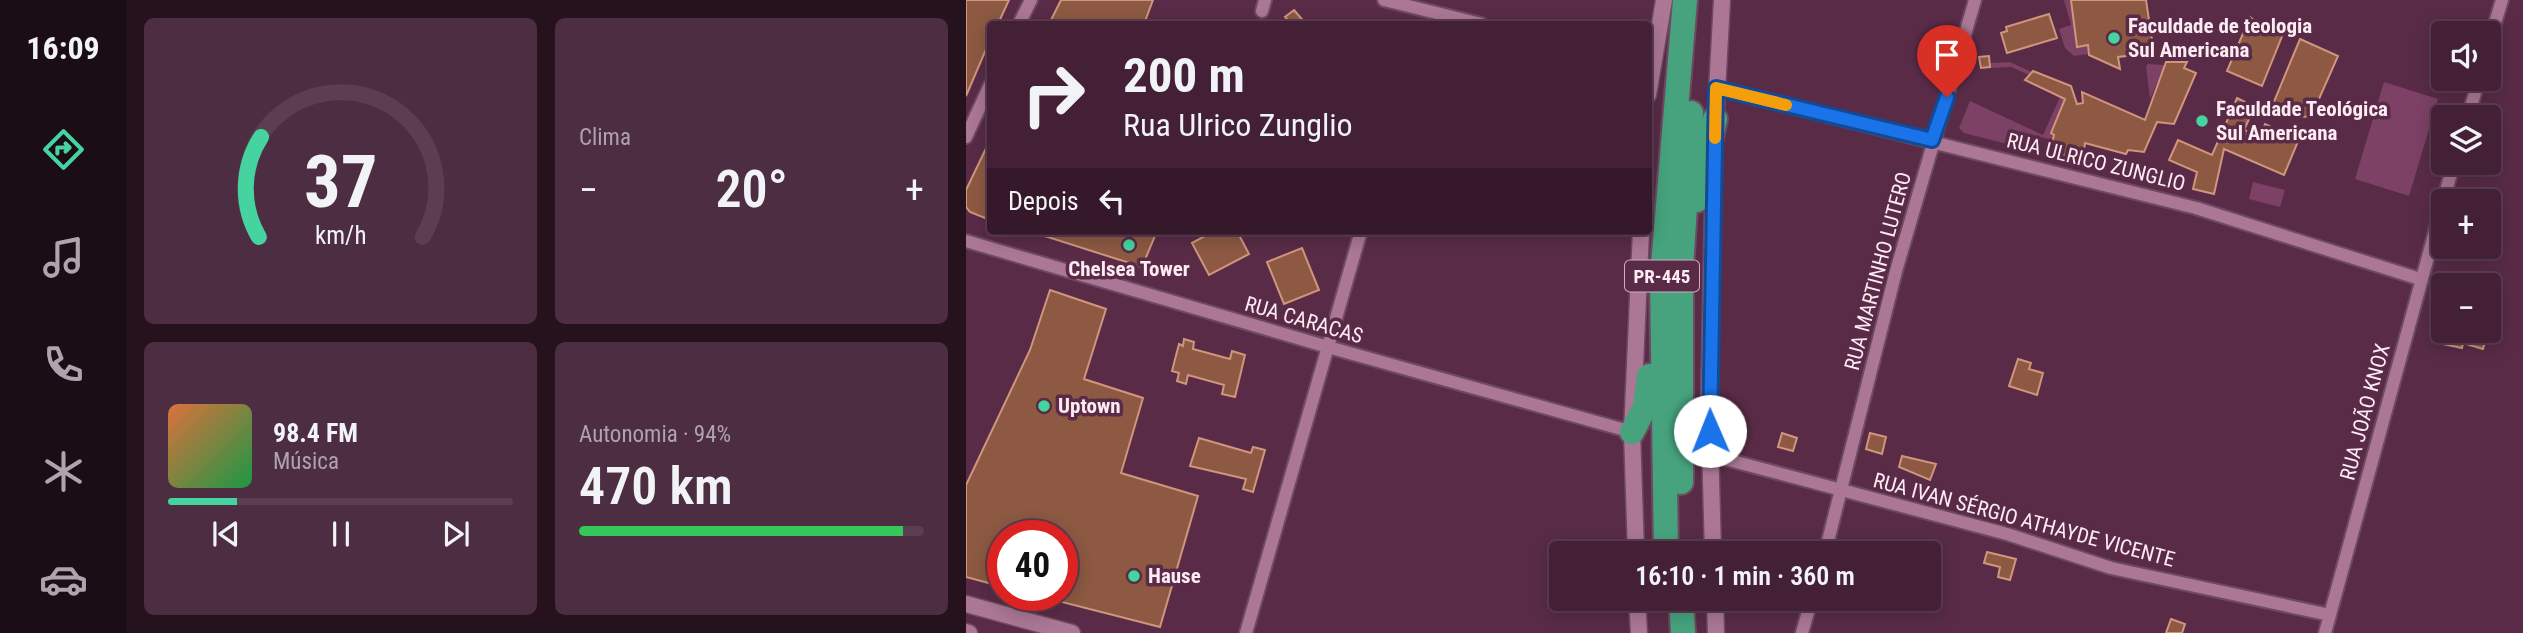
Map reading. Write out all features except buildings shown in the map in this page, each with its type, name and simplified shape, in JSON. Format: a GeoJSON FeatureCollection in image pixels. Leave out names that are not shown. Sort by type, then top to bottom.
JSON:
{"type":"FeatureCollection","features":[{"type":"Feature","properties":{"kind":"highway"},"geometry":{"type":"LineString","coordinates":[[1677,0],[1678,74]]}},
{"type":"Feature","properties":{"kind":"highway","name":"PR-445"},"geometry":{"type":"LineString","coordinates":[[1667,541],[1678,74],[1685,0]]}},
{"type":"Feature","properties":{"kind":"highway","name":"PR-445"},"geometry":{"type":"LineString","coordinates":[[1681,541],[1672,273],[1702,0]]}},
{"type":"Feature","properties":{"kind":"highway"},"geometry":{"type":"LineString","coordinates":[[1632,432],[1645,408],[1672,273],[1715,119]]}},
{"type":"Feature","properties":{"kind":"street"},"geometry":{"type":"LineString","coordinates":[[1020,21],[1031,0]]}},
{"type":"Feature","properties":{"kind":"street"},"geometry":{"type":"LineString","coordinates":[[1384,0],[1469,21]]}},
{"type":"Feature","properties":{"kind":"street"},"geometry":{"type":"LineString","coordinates":[[1652,58],[1664,0]]}},
{"type":"Feature","properties":{"kind":"street"},"geometry":{"type":"LineString","coordinates":[[1715,119],[1722,0]]}},
{"type":"Feature","properties":{"kind":"street","name":"RUA MARTINHO LUTERO"},"geometry":{"type":"LineString","coordinates":[[1828,541],[1896,271],[1932,140],[1955,76],[1975,0]]}},
{"type":"Feature","properties":{"kind":"street"},"geometry":{"type":"LineString","coordinates":[[2496,21],[2502,0]]}},
{"type":"Feature","properties":{"kind":"street"},"geometry":{"type":"LineString","coordinates":[[1420,21],[1423,10]]}},
{"type":"Feature","properties":{"kind":"street","name":"RUA ULRICO ZUNGLIO"},"geometry":{"type":"LineString","coordinates":[[1716,88],[2196,208],[2420,279]]}},
{"type":"Feature","properties":{"kind":"street"},"geometry":{"type":"LineString","coordinates":[[966,137],[987,92]]}},
{"type":"Feature","properties":{"kind":"street","name":"PR-445"},"geometry":{"type":"LineString","coordinates":[[1713,541],[1710,455],[1715,119]]}},
{"type":"Feature","properties":{"kind":"street"},"geometry":{"type":"LineString","coordinates":[[1246,633],[1359,235]]}},
{"type":"Feature","properties":{"kind":"street"},"geometry":{"type":"LineString","coordinates":[[1636,541],[1632,432],[1641,235]]}},
{"type":"Feature","properties":{"kind":"street","name":"RUA CARACAS"},"geometry":{"type":"LineString","coordinates":[[966,241],[1632,432]]}},
{"type":"Feature","properties":{"kind":"street","name":"RUA JOÃO KNOX"},"geometry":{"type":"LineString","coordinates":[[2325,633],[2431,242]]}},
{"type":"Feature","properties":{"kind":"street","name":"RUA IVAN SÉRGIO ATHAYDE VICENTE"},"geometry":{"type":"LineString","coordinates":[[1710,455],[2007,534],[2111,568],[2330,615]]}},
{"type":"Feature","properties":{"kind":"street"},"geometry":{"type":"LineString","coordinates":[[966,604],[1072,633]]}},
{"type":"Feature","properties":{"kind":"street"},"geometry":{"type":"LineString","coordinates":[[1638,611],[1639,633]]}},
{"type":"Feature","properties":{"kind":"street"},"geometry":{"type":"LineString","coordinates":[[1715,611],[1716,633]]}},
{"type":"Feature","properties":{"kind":"street"},"geometry":{"type":"LineString","coordinates":[[1802,633],[1808,611]]}},
{"type":"Feature","properties":{"kind":"shaded area"},"geometry":{"type":"Polygon","coordinates":[[[2064,0],[2071,0],[2077,46],[2088,45],[2089,54],[2074,56],[2065,48],[2059,29],[2071,25],[2064,0]]]}},
{"type":"Feature","properties":{"kind":"shaded area"},"geometry":{"type":"Polygon","coordinates":[[[2010,62],[2032,72],[2029,75],[2011,67],[1990,68],[1990,63],[2010,62]]]}},
{"type":"Feature","properties":{"kind":"shaded area"},"geometry":{"type":"Polygon","coordinates":[[[2165,65],[2150,99],[2146,66],[2165,65]]]}},
{"type":"Feature","properties":{"kind":"shaded area"},"geometry":{"type":"Polygon","coordinates":[[[2384,82],[2438,99],[2436,105],[2431,105],[2431,122],[2409,196],[2355,179],[2384,82]]]}},
{"type":"Feature","properties":{"kind":"shaded area"},"geometry":{"type":"Polygon","coordinates":[[[2060,97],[2077,104],[2063,104],[2051,133],[2062,138],[2053,140],[2010,130],[2007,144],[1964,133],[1959,128],[1970,101],[2043,135],[2060,97]]]}},
{"type":"Feature","properties":{"kind":"shaded area"},"geometry":{"type":"Polygon","coordinates":[[[2253,182],[2285,190],[2280,207],[2249,199],[2253,182]]]}},
{"type":"Feature","properties":{"kind":"slow traffic"},"geometry":{"type":"LineString","coordinates":[[1715,138],[1716,88],[1786,105]]}},
{"type":"Feature","properties":{"kind":"place","name":"Faculdade de teologia Sul Americana"},"geometry":{"type":"Point","coordinates":[2114,38]}},
{"type":"Feature","properties":{"kind":"place","name":"Faculdade Teológica Sul Americana"},"geometry":{"type":"Point","coordinates":[2202,121]}},
{"type":"Feature","properties":{"kind":"place","name":"Chelsea Tower"},"geometry":{"type":"Point","coordinates":[1129,245]}},
{"type":"Feature","properties":{"kind":"place","name":"Uptown"},"geometry":{"type":"Point","coordinates":[1044,406]}},
{"type":"Feature","properties":{"kind":"place","name":"Hause"},"geometry":{"type":"Point","coordinates":[1134,576]}},
{"type":"Feature","properties":{"kind":"route"},"geometry":{"type":"LineString","coordinates":[[1710,431],[1716,88],[1932,140],[1947,97]]}}]}
